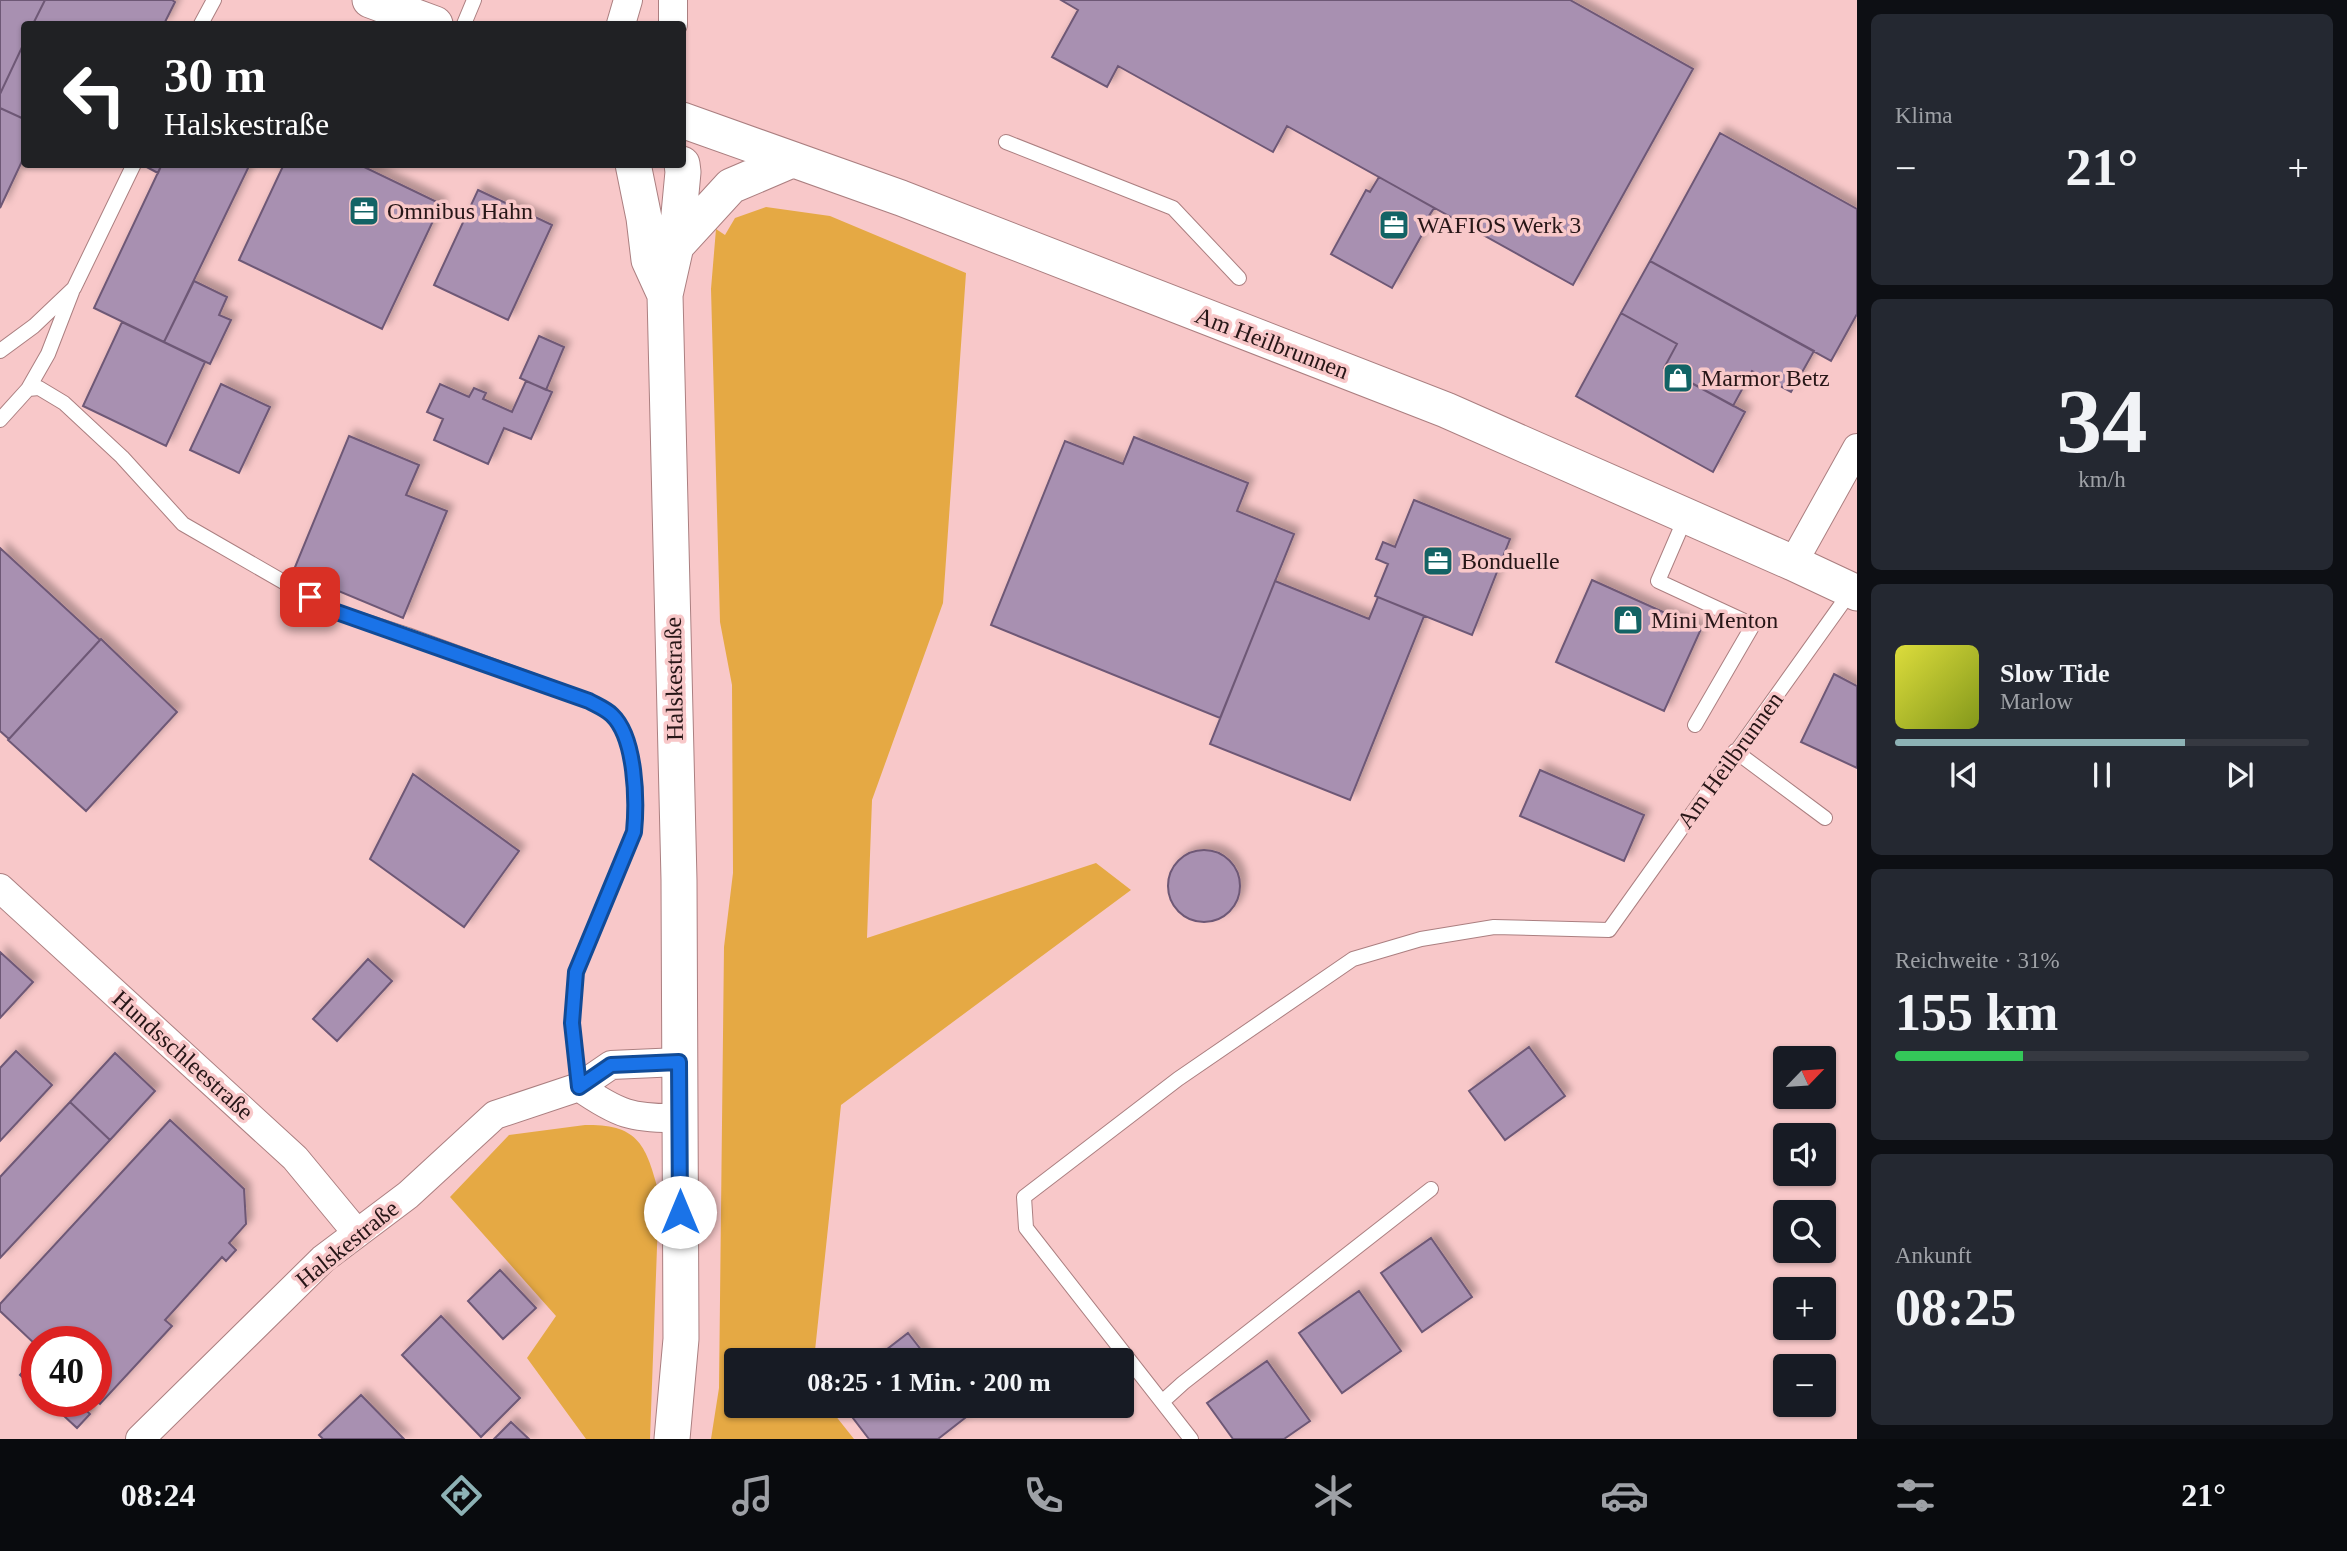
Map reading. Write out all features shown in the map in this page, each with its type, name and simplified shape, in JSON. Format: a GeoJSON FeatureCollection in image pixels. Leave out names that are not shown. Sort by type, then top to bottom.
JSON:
{"type":"FeatureCollection","features":[{"type":"Feature","properties":{"kind":"street"},"geometry":{"type":"LineString","coordinates":[[370,0],[427,21]]}},
{"type":"Feature","properties":{"kind":"street"},"geometry":{"type":"LineString","coordinates":[[622,21],[628,0]]}},
{"type":"Feature","properties":{"kind":"street"},"geometry":{"type":"LineString","coordinates":[[673,0],[673,21]]}},
{"type":"Feature","properties":{"kind":"street","name":"Am Heilbrunnen"},"geometry":{"type":"LineString","coordinates":[[686,121],[901,198],[1446,411],[1854,592]]}},
{"type":"Feature","properties":{"kind":"street","name":"Halskestraße"},"geometry":{"type":"LineString","coordinates":[[676,246],[731,186],[792,160]]}},
{"type":"Feature","properties":{"kind":"street","name":"Halskestraße"},"geometry":{"type":"LineString","coordinates":[[634,168],[649,260],[665,295]]}},
{"type":"Feature","properties":{"kind":"street","name":"Halskestraße"},"geometry":{"type":"LineString","coordinates":[[672,1439],[681,1339],[679,880],[665,295],[676,246],[682,168]]}},
{"type":"Feature","properties":{"kind":"street"},"geometry":{"type":"LineString","coordinates":[[1793,563],[1857,448]]}},
{"type":"Feature","properties":{"kind":"street","name":"Hundsschleestraße"},"geometry":{"type":"LineString","coordinates":[[0,888],[295,1158],[357,1233]]}},
{"type":"Feature","properties":{"kind":"street","name":"Halskestraße"},"geometry":{"type":"LineString","coordinates":[[140,1439],[323,1259],[408,1195],[495,1115],[579,1087],[611,1065],[679,1062]]}},
{"type":"Feature","properties":{"kind":"street"},"geometry":{"type":"LineString","coordinates":[[579,1087],[607,1107],[643,1119],[679,1118]]}},
{"type":"Feature","properties":{"kind":"lane"},"geometry":{"type":"LineString","coordinates":[[203,21],[214,0]]}},
{"type":"Feature","properties":{"kind":"lane"},"geometry":{"type":"LineString","coordinates":[[465,21],[474,1]]}},
{"type":"Feature","properties":{"kind":"lane"},"geometry":{"type":"LineString","coordinates":[[1006,142],[1173,208],[1239,278]]}},
{"type":"Feature","properties":{"kind":"lane"},"geometry":{"type":"LineString","coordinates":[[0,420],[28,389],[48,354],[74,288],[132,168]]}},
{"type":"Feature","properties":{"kind":"lane"},"geometry":{"type":"LineString","coordinates":[[0,351],[34,326],[74,288]]}},
{"type":"Feature","properties":{"kind":"lane"},"geometry":{"type":"LineString","coordinates":[[28,389],[39,388],[64,402],[122,457],[184,524],[334,611],[589,701],[612,715],[626,735],[636,811],[634,832],[576,972],[572,1023],[579,1087]]}},
{"type":"Feature","properties":{"kind":"lane"},"geometry":{"type":"LineString","coordinates":[[1686,516],[1658,581],[1753,625],[1695,725]]}},
{"type":"Feature","properties":{"kind":"lane","name":"Am Heilbrunnen"},"geometry":{"type":"LineString","coordinates":[[1162,1402],[1026,1228],[1024,1197],[1178,1079],[1353,959],[1421,939],[1494,927],[1609,930],[1735,751],[1854,592]]}},
{"type":"Feature","properties":{"kind":"lane"},"geometry":{"type":"LineString","coordinates":[[1735,751],[1825,818]]}},
{"type":"Feature","properties":{"kind":"lane"},"geometry":{"type":"LineString","coordinates":[[1191,1439],[1162,1402],[1431,1189]]}},
{"type":"Feature","properties":{"kind":"shaded area"},"geometry":{"type":"Polygon","coordinates":[[[766,207],[830,216],[966,273],[943,603],[872,800],[867,938],[1096,863],[1131,890],[841,1105],[815,1348],[724,1348],[724,1418],[837,1418],[854,1439],[711,1439],[719,1388],[724,947],[733,873],[732,685],[720,622],[711,289],[716,229],[725,235],[735,218],[766,207]]]}},
{"type":"Feature","properties":{"kind":"shaded area"},"geometry":{"type":"Polygon","coordinates":[[[585,1125],[618,1128],[629,1133],[644,1150],[650,1162],[659,1193],[650,1439],[586,1439],[527,1358],[556,1316],[450,1197],[509,1135],[585,1125]]]}},
{"type":"Feature","properties":{"kind":"building"},"geometry":{"type":"Polygon","coordinates":[[[0,0],[45,0],[34,21],[21,21],[21,49],[0,94],[0,0]]]}},
{"type":"Feature","properties":{"kind":"building"},"geometry":{"type":"Polygon","coordinates":[[[45,0],[175,2],[166,21],[34,21],[45,0]]]}},
{"type":"Feature","properties":{"kind":"building"},"geometry":{"type":"Polygon","coordinates":[[[1061,0],[1570,0],[1693,69],[1573,285],[1287,126],[1273,152],[1118,66],[1107,87],[1052,57],[1078,10],[1061,0]]]}},
{"type":"Feature","properties":{"kind":"building"},"geometry":{"type":"Polygon","coordinates":[[[21,49],[21,118],[0,108],[0,94],[21,49]]]}},
{"type":"Feature","properties":{"kind":"building"},"geometry":{"type":"Polygon","coordinates":[[[0,108],[21,118],[21,163],[0,208],[0,108]]]}},
{"type":"Feature","properties":{"kind":"building"},"geometry":{"type":"Polygon","coordinates":[[[1720,133],[1857,209],[1857,314],[1831,361],[1650,261],[1720,133]]]}},
{"type":"Feature","properties":{"kind":"building"},"geometry":{"type":"Polygon","coordinates":[[[160,168],[248,168],[164,342],[94,308],[160,168]]]}},
{"type":"Feature","properties":{"kind":"building"},"geometry":{"type":"Polygon","coordinates":[[[282,168],[366,168],[441,204],[382,329],[239,260],[282,168]]]}},
{"type":"Feature","properties":{"kind":"building"},"geometry":{"type":"Polygon","coordinates":[[[1379,177],[1434,208],[1425,222],[1428,224],[1392,288],[1331,254],[1366,190],[1370,192],[1379,177]]]}},
{"type":"Feature","properties":{"kind":"building"},"geometry":{"type":"Polygon","coordinates":[[[478,190],[552,225],[508,320],[434,285],[478,190]]]}},
{"type":"Feature","properties":{"kind":"building"},"geometry":{"type":"Polygon","coordinates":[[[1650,261],[1814,351],[1791,392],[1752,371],[1733,406],[1664,368],[1677,344],[1621,313],[1650,261]]]}},
{"type":"Feature","properties":{"kind":"building"},"geometry":{"type":"Polygon","coordinates":[[[194,281],[227,297],[219,315],[231,320],[210,364],[164,342],[194,281]]]}},
{"type":"Feature","properties":{"kind":"building"},"geometry":{"type":"Polygon","coordinates":[[[1621,313],[1677,344],[1664,368],[1745,412],[1713,472],[1576,396],[1621,313]]]}},
{"type":"Feature","properties":{"kind":"building"},"geometry":{"type":"Polygon","coordinates":[[[122,322],[205,362],[166,446],[83,406],[122,322]]]}},
{"type":"Feature","properties":{"kind":"building"},"geometry":{"type":"Polygon","coordinates":[[[539,336],[564,347],[546,390],[520,378],[539,336]]]}},
{"type":"Feature","properties":{"kind":"building"},"geometry":{"type":"Polygon","coordinates":[[[526,381],[552,392],[531,439],[504,428],[488,464],[434,440],[443,419],[427,412],[440,384],[469,397],[474,388],[486,393],[483,399],[512,412],[526,381]]]}},
{"type":"Feature","properties":{"kind":"building"},"geometry":{"type":"Polygon","coordinates":[[[221,384],[270,407],[239,473],[190,450],[221,384]]]}},
{"type":"Feature","properties":{"kind":"building"},"geometry":{"type":"Polygon","coordinates":[[[349,436],[419,465],[406,495],[447,511],[403,618],[293,572],[349,436]]]}},
{"type":"Feature","properties":{"kind":"building"},"geometry":{"type":"Polygon","coordinates":[[[1134,437],[1248,483],[1237,511],[1294,534],[1220,718],[991,625],[1065,441],[1123,464],[1134,437]]]}},
{"type":"Feature","properties":{"kind":"building"},"geometry":{"type":"Polygon","coordinates":[[[1414,500],[1510,539],[1472,635],[1375,596],[1388,564],[1376,559],[1383,542],[1395,547],[1414,500]]]}},
{"type":"Feature","properties":{"kind":"building"},"geometry":{"type":"Polygon","coordinates":[[[0,548],[100,640],[9,739],[0,731],[0,548]]]}},
{"type":"Feature","properties":{"kind":"building"},"geometry":{"type":"Polygon","coordinates":[[[1592,580],[1701,629],[1664,711],[1556,662],[1592,580]]]}},
{"type":"Feature","properties":{"kind":"building"},"geometry":{"type":"Polygon","coordinates":[[[1275,581],[1369,619],[1378,597],[1424,616],[1350,800],[1210,744],[1275,581]]]}},
{"type":"Feature","properties":{"kind":"building"},"geometry":{"type":"Polygon","coordinates":[[[101,639],[177,712],[86,811],[8,740],[101,639]]]}},
{"type":"Feature","properties":{"kind":"building"},"geometry":{"type":"Polygon","coordinates":[[[1834,674],[1857,686],[1857,768],[1801,742],[1834,674]]]}},
{"type":"Feature","properties":{"kind":"building"},"geometry":{"type":"Polygon","coordinates":[[[1540,770],[1644,815],[1624,861],[1520,816],[1540,770]]]}},
{"type":"Feature","properties":{"kind":"building"},"geometry":{"type":"Polygon","coordinates":[[[413,774],[519,851],[464,927],[370,859],[413,774]]]}},
{"type":"Feature","properties":{"kind":"building"},"geometry":{"type":"Polygon","coordinates":[[[1211,850],[1230,860],[1238,872],[1238,900],[1230,912],[1218,920],[1197,922],[1178,912],[1170,900],[1168,879],[1178,860],[1190,852],[1211,850]]]}},
{"type":"Feature","properties":{"kind":"building"},"geometry":{"type":"Polygon","coordinates":[[[0,952],[33,982],[0,1018],[0,952]]]}},
{"type":"Feature","properties":{"kind":"building"},"geometry":{"type":"Polygon","coordinates":[[[368,959],[392,981],[337,1041],[313,1019],[368,959]]]}},
{"type":"Feature","properties":{"kind":"building"},"geometry":{"type":"Polygon","coordinates":[[[1529,1047],[1565,1096],[1505,1140],[1469,1091],[1529,1047]]]}},
{"type":"Feature","properties":{"kind":"building"},"geometry":{"type":"Polygon","coordinates":[[[16,1051],[52,1085],[0,1141],[0,1068],[16,1051]]]}},
{"type":"Feature","properties":{"kind":"building"},"geometry":{"type":"Polygon","coordinates":[[[115,1053],[155,1091],[110,1140],[70,1102],[115,1053]]]}},
{"type":"Feature","properties":{"kind":"building"},"geometry":{"type":"Polygon","coordinates":[[[70,1102],[110,1140],[0,1258],[0,1177],[70,1102]]]}},
{"type":"Feature","properties":{"kind":"building"},"geometry":{"type":"Polygon","coordinates":[[[170,1120],[244,1189],[246,1224],[229,1243],[236,1250],[226,1261],[222,1257],[165,1320],[172,1326],[112,1391],[112,1326],[21,1326],[21,1331],[0,1311],[0,1304],[170,1120]]]}},
{"type":"Feature","properties":{"kind":"building"},"geometry":{"type":"Polygon","coordinates":[[[1431,1238],[1472,1297],[1422,1332],[1381,1273],[1431,1238]]]}},
{"type":"Feature","properties":{"kind":"building"},"geometry":{"type":"Polygon","coordinates":[[[500,1270],[536,1308],[503,1339],[468,1301],[500,1270]]]}},
{"type":"Feature","properties":{"kind":"building"},"geometry":{"type":"Polygon","coordinates":[[[1359,1291],[1401,1351],[1342,1393],[1299,1333],[1359,1291]]]}},
{"type":"Feature","properties":{"kind":"building"},"geometry":{"type":"Polygon","coordinates":[[[441,1316],[520,1398],[481,1437],[402,1355],[441,1316]]]}},
{"type":"Feature","properties":{"kind":"building"},"geometry":{"type":"Polygon","coordinates":[[[908,1333],[920,1348],[889,1348],[908,1333]]]}},
{"type":"Feature","properties":{"kind":"building"},"geometry":{"type":"Polygon","coordinates":[[[1267,1361],[1310,1421],[1284,1439],[1233,1439],[1207,1403],[1267,1361]]]}},
{"type":"Feature","properties":{"kind":"building"},"geometry":{"type":"Polygon","coordinates":[[[361,1395],[404,1439],[323,1439],[319,1435],[361,1395]]]}},
{"type":"Feature","properties":{"kind":"building"},"geometry":{"type":"Polygon","coordinates":[[[65,1417],[87,1417],[77,1428],[65,1417]]]}},
{"type":"Feature","properties":{"kind":"building"},"geometry":{"type":"Polygon","coordinates":[[[853,1418],[965,1418],[938,1439],[869,1439],[853,1418]]]}},
{"type":"Feature","properties":{"kind":"building"},"geometry":{"type":"Polygon","coordinates":[[[511,1422],[529,1439],[494,1439],[511,1422]]]}},
{"type":"Feature","properties":{"kind":"place","name":"Omnibus Hahn"},"geometry":{"type":"Point","coordinates":[364,211]}},
{"type":"Feature","properties":{"kind":"place","name":"WAFIOS Werk 3"},"geometry":{"type":"Point","coordinates":[1394,225]}},
{"type":"Feature","properties":{"kind":"place","name":"Marmor Betz"},"geometry":{"type":"Point","coordinates":[1678,378]}},
{"type":"Feature","properties":{"kind":"place","name":"Bonduelle"},"geometry":{"type":"Point","coordinates":[1438,561]}},
{"type":"Feature","properties":{"kind":"place","name":"Mini Menton"},"geometry":{"type":"Point","coordinates":[1628,620]}},
{"type":"Feature","properties":{"kind":"route"},"geometry":{"type":"LineString","coordinates":[[310,597],[334,611],[589,701],[612,715],[626,735],[634,784],[634,832],[576,972],[572,1023],[579,1087],[611,1065],[679,1062],[680,1212]]}}]}
